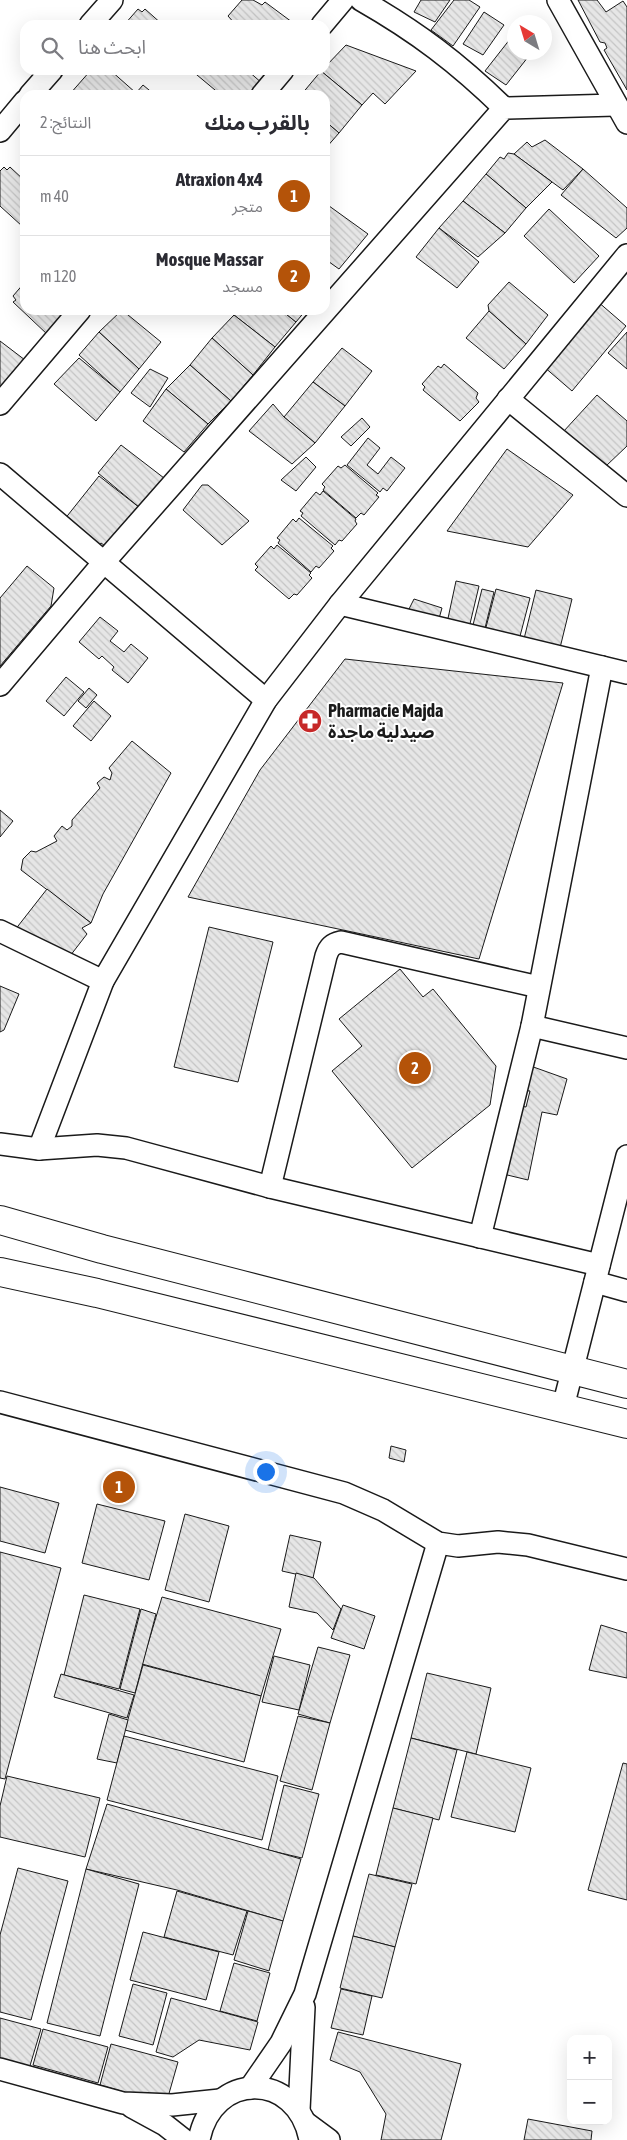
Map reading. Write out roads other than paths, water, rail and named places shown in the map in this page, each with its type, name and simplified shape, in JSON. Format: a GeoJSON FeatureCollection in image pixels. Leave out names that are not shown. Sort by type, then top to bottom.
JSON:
{"type":"FeatureCollection","features":[{"type":"Feature","properties":{"kind":"highway"},"geometry":{"type":"LineString","coordinates":[[0,1220],[121,1254],[627,1384]]}},
{"type":"Feature","properties":{"kind":"highway"},"geometry":{"type":"LineString","coordinates":[[0,1272],[97,1292],[627,1424]]}},
{"type":"Feature","properties":{"kind":"street"},"geometry":{"type":"LineString","coordinates":[[94,20],[112,0]]}},
{"type":"Feature","properties":{"kind":"street"},"geometry":{"type":"LineString","coordinates":[[326,20],[343,0]]}},
{"type":"Feature","properties":{"kind":"street"},"geometry":{"type":"LineString","coordinates":[[362,0],[442,51],[504,108],[615,105]]}},
{"type":"Feature","properties":{"kind":"street"},"geometry":{"type":"LineString","coordinates":[[558,0],[615,105],[627,123]]}},
{"type":"Feature","properties":{"kind":"street"},"geometry":{"type":"LineString","coordinates":[[34,90],[48,75]]}},
{"type":"Feature","properties":{"kind":"street"},"geometry":{"type":"LineString","coordinates":[[266,90],[279,75]]}},
{"type":"Feature","properties":{"kind":"street"},"geometry":{"type":"LineString","coordinates":[[0,131],[20,107]]}},
{"type":"Feature","properties":{"kind":"street"},"geometry":{"type":"LineString","coordinates":[[330,305],[504,108]]}},
{"type":"Feature","properties":{"kind":"street"},"geometry":{"type":"LineString","coordinates":[[39,1149],[103,981],[266,700],[340,604],[627,255]]}},
{"type":"Feature","properties":{"kind":"street"},"geometry":{"type":"LineString","coordinates":[[0,404],[76,315]]}},
{"type":"Feature","properties":{"kind":"street"},"geometry":{"type":"LineString","coordinates":[[0,685],[104,562],[322,315]]}},
{"type":"Feature","properties":{"kind":"street"},"geometry":{"type":"LineString","coordinates":[[508,399],[625,491]]}},
{"type":"Feature","properties":{"kind":"street"},"geometry":{"type":"LineString","coordinates":[[0,474],[266,700]]}},
{"type":"Feature","properties":{"kind":"street"},"geometry":{"type":"LineString","coordinates":[[340,604],[627,673]]}},
{"type":"Feature","properties":{"kind":"street"},"geometry":{"type":"LineString","coordinates":[[480,1237],[532,1026],[602,667]]}},
{"type":"Feature","properties":{"kind":"street"},"geometry":{"type":"LineString","coordinates":[[0,931],[103,981]]}},
{"type":"Feature","properties":{"kind":"street"},"geometry":{"type":"LineString","coordinates":[[270,1187],[326,956],[328,949],[334,944],[341,942],[539,987]]}},
{"type":"Feature","properties":{"kind":"street"},"geometry":{"type":"LineString","coordinates":[[532,1026],[627,1048]]}},
{"type":"Feature","properties":{"kind":"street"},"geometry":{"type":"LineString","coordinates":[[0,1144],[39,1149],[97,1145],[126,1148],[270,1187],[480,1237],[597,1273],[627,1291]]}},
{"type":"Feature","properties":{"kind":"street"},"geometry":{"type":"LineString","coordinates":[[563,1408],[627,1156]]}},
{"type":"Feature","properties":{"kind":"street"},"geometry":{"type":"LineString","coordinates":[[0,1402],[344,1493],[383,1510],[438,1543],[458,1546],[498,1542],[528,1545],[627,1569]]}},
{"type":"Feature","properties":{"kind":"street"},"geometry":{"type":"LineString","coordinates":[[305,2124],[301,2042],[306,1994],[438,1543]]}},
{"type":"Feature","properties":{"kind":"street"},"geometry":{"type":"LineString","coordinates":[[250,2088],[281,2043],[306,1994]]}},
{"type":"Feature","properties":{"kind":"street"},"geometry":{"type":"LineString","coordinates":[[0,2069],[123,2103],[165,2125],[184,2140]]}},
{"type":"Feature","properties":{"kind":"street"},"geometry":{"type":"LineString","coordinates":[[199,2140],[202,2126],[209,2111],[220,2100],[234,2091],[250,2088],[277,2092],[305,2124],[329,2140]]}},
{"type":"Feature","properties":{"kind":"street"},"geometry":{"type":"LineString","coordinates":[[123,2103],[172,2105],[220,2100]]}},
{"type":"Feature","properties":{"kind":"place","name":"Pharmacie Majda صيدلية ماجدة"},"geometry":{"type":"Point","coordinates":[310,721]}},
{"type":"Feature","properties":{"kind":"place","name":"Mosque Massar"},"geometry":{"type":"Point","coordinates":[415,1068]}},
{"type":"Feature","properties":{"kind":"place","name":"Atraxion 4x4"},"geometry":{"type":"Point","coordinates":[119,1487]}}]}
